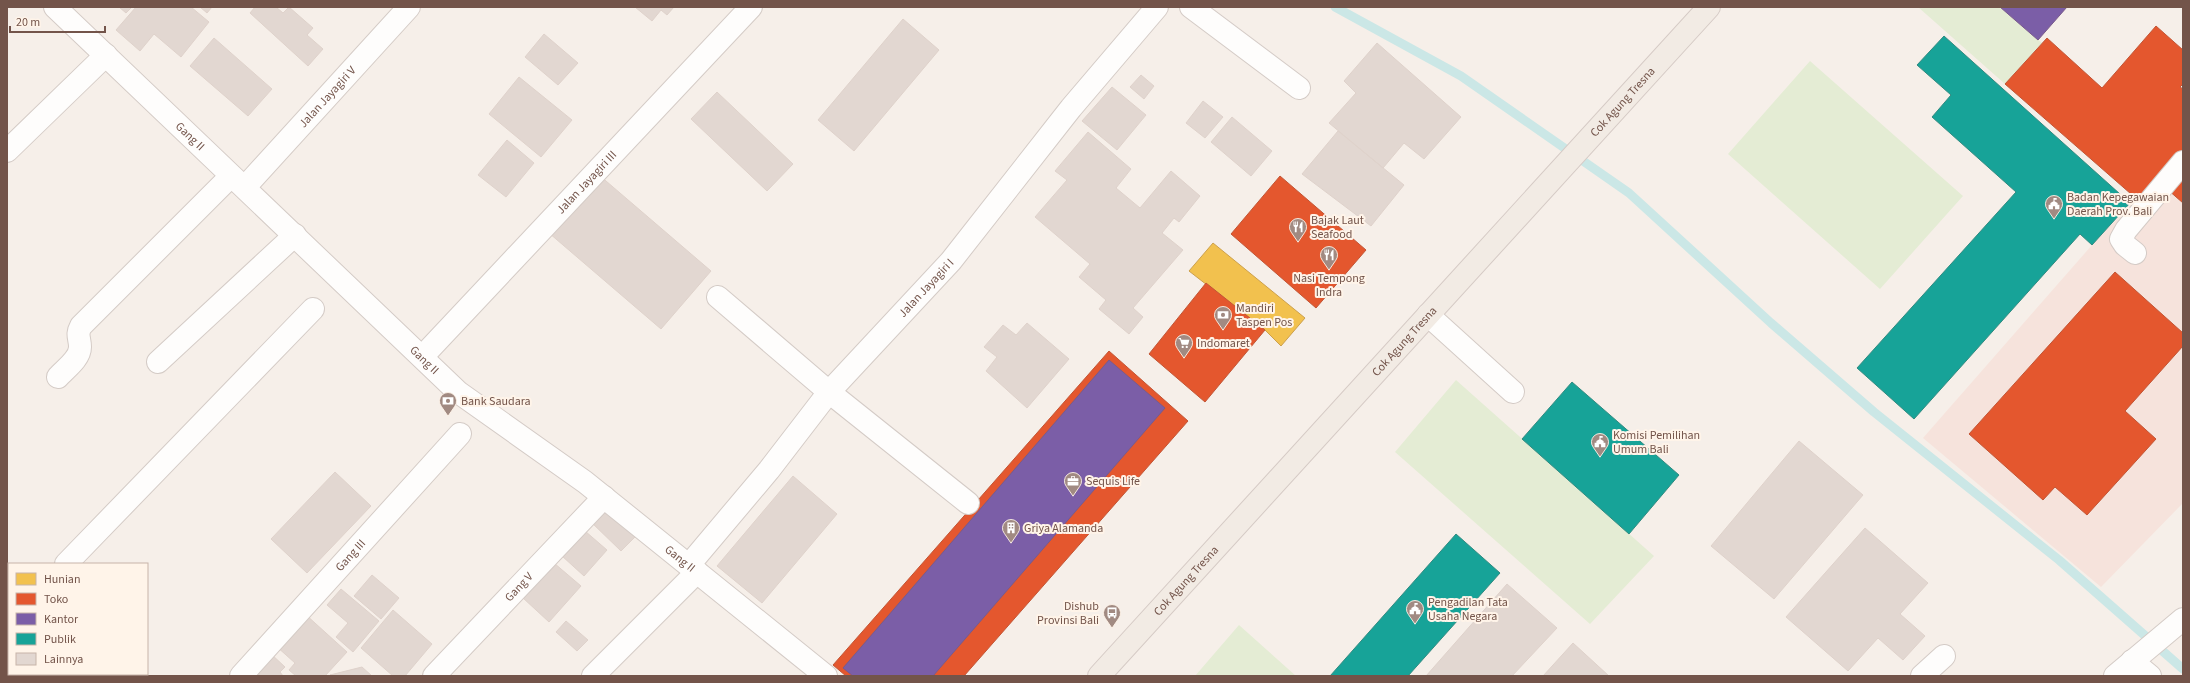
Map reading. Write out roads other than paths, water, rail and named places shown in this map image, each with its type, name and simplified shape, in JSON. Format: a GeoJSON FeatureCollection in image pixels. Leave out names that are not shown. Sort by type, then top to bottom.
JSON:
{"type":"FeatureCollection","features":[{"type":"Feature","properties":{"kind":"main road","name":"Cok Agung Tresna"},"geometry":{"type":"LineString","coordinates":[[1098,676],[1710,7]]}},
{"type":"Feature","properties":{"kind":"street","name":"Gang II"},"geometry":{"type":"LineString","coordinates":[[56,7],[458,392],[604,497],[826,676]]}},
{"type":"Feature","properties":{"kind":"street","name":"Jalan Jayagiri V"},"geometry":{"type":"LineString","coordinates":[[58,377],[79,353],[80,347],[78,336],[81,326],[238,181],[409,7]]}},
{"type":"Feature","properties":{"kind":"street","name":"Jalan Jayagiri III"},"geometry":{"type":"LineString","coordinates":[[422,357],[751,7]]}},
{"type":"Feature","properties":{"kind":"street","name":"Jalan Jayagiri I"},"geometry":{"type":"LineString","coordinates":[[592,676],[693,568],[829,392],[951,261],[1071,108],[1157,7]]}},
{"type":"Feature","properties":{"kind":"street"},"geometry":{"type":"LineString","coordinates":[[1191,7],[1299,88]]}},
{"type":"Feature","properties":{"kind":"street"},"geometry":{"type":"LineString","coordinates":[[7,151],[106,55]]}},
{"type":"Feature","properties":{"kind":"street"},"geometry":{"type":"LineString","coordinates":[[2135,253],[2124,244],[2122,239],[2126,230],[2183,162]]}},
{"type":"Feature","properties":{"kind":"street"},"geometry":{"type":"LineString","coordinates":[[158,362],[295,235]]}},
{"type":"Feature","properties":{"kind":"street"},"geometry":{"type":"LineString","coordinates":[[718,297],[829,392],[968,503]]}},
{"type":"Feature","properties":{"kind":"street"},"geometry":{"type":"LineString","coordinates":[[67,563],[313,309]]}},
{"type":"Feature","properties":{"kind":"street"},"geometry":{"type":"LineString","coordinates":[[1428,315],[1513,392]]}},
{"type":"Feature","properties":{"kind":"street","name":"Gang III"},"geometry":{"type":"LineString","coordinates":[[241,676],[460,434]]}},
{"type":"Feature","properties":{"kind":"street","name":"Gang V"},"geometry":{"type":"LineString","coordinates":[[434,676],[604,497]]}},
{"type":"Feature","properties":{"kind":"street"},"geometry":{"type":"LineString","coordinates":[[2115,676],[2176,624]]}},
{"type":"Feature","properties":{"kind":"street"},"geometry":{"type":"LineString","coordinates":[[2139,655],[2150,676]]}},
{"type":"Feature","properties":{"kind":"street"},"geometry":{"type":"LineString","coordinates":[[1922,676],[1944,656]]}},
{"type":"Feature","properties":{"kind":"waterway"},"geometry":{"type":"LineString","coordinates":[[1335,7],[1461,76],[1629,193],[1771,323],[1874,412],[2059,560],[2183,669]]}},
{"type":"Feature","properties":{"kind":"place","name":"Badan Kepegawaian Daerah Prov. Bali"},"geometry":{"type":"Point","coordinates":[2054,219]}},
{"type":"Feature","properties":{"kind":"place","name":"Bajak Laut Seafood"},"geometry":{"type":"Point","coordinates":[1298,242]}},
{"type":"Feature","properties":{"kind":"place","name":"Nasi Tempong Indra"},"geometry":{"type":"Point","coordinates":[1329,270]}},
{"type":"Feature","properties":{"kind":"place","name":"Mandiri Taspen Pos"},"geometry":{"type":"Point","coordinates":[1223,330]}},
{"type":"Feature","properties":{"kind":"place","name":"Indomaret"},"geometry":{"type":"Point","coordinates":[1184,358]}},
{"type":"Feature","properties":{"kind":"place","name":"Bank Saudara"},"geometry":{"type":"Point","coordinates":[448,416]}},
{"type":"Feature","properties":{"kind":"place","name":"Komisi Pemilihan Umum Bali"},"geometry":{"type":"Point","coordinates":[1600,457]}},
{"type":"Feature","properties":{"kind":"place","name":"Sequis Life"},"geometry":{"type":"Point","coordinates":[1073,496]}},
{"type":"Feature","properties":{"kind":"place","name":"Griya Alamanda"},"geometry":{"type":"Point","coordinates":[1011,543]}},
{"type":"Feature","properties":{"kind":"place","name":"Pengadilan Tata Usaha Negara"},"geometry":{"type":"Point","coordinates":[1415,624]}},
{"type":"Feature","properties":{"kind":"place","name":"Dishub Provinsi Bali"},"geometry":{"type":"Point","coordinates":[1112,628]}}]}
